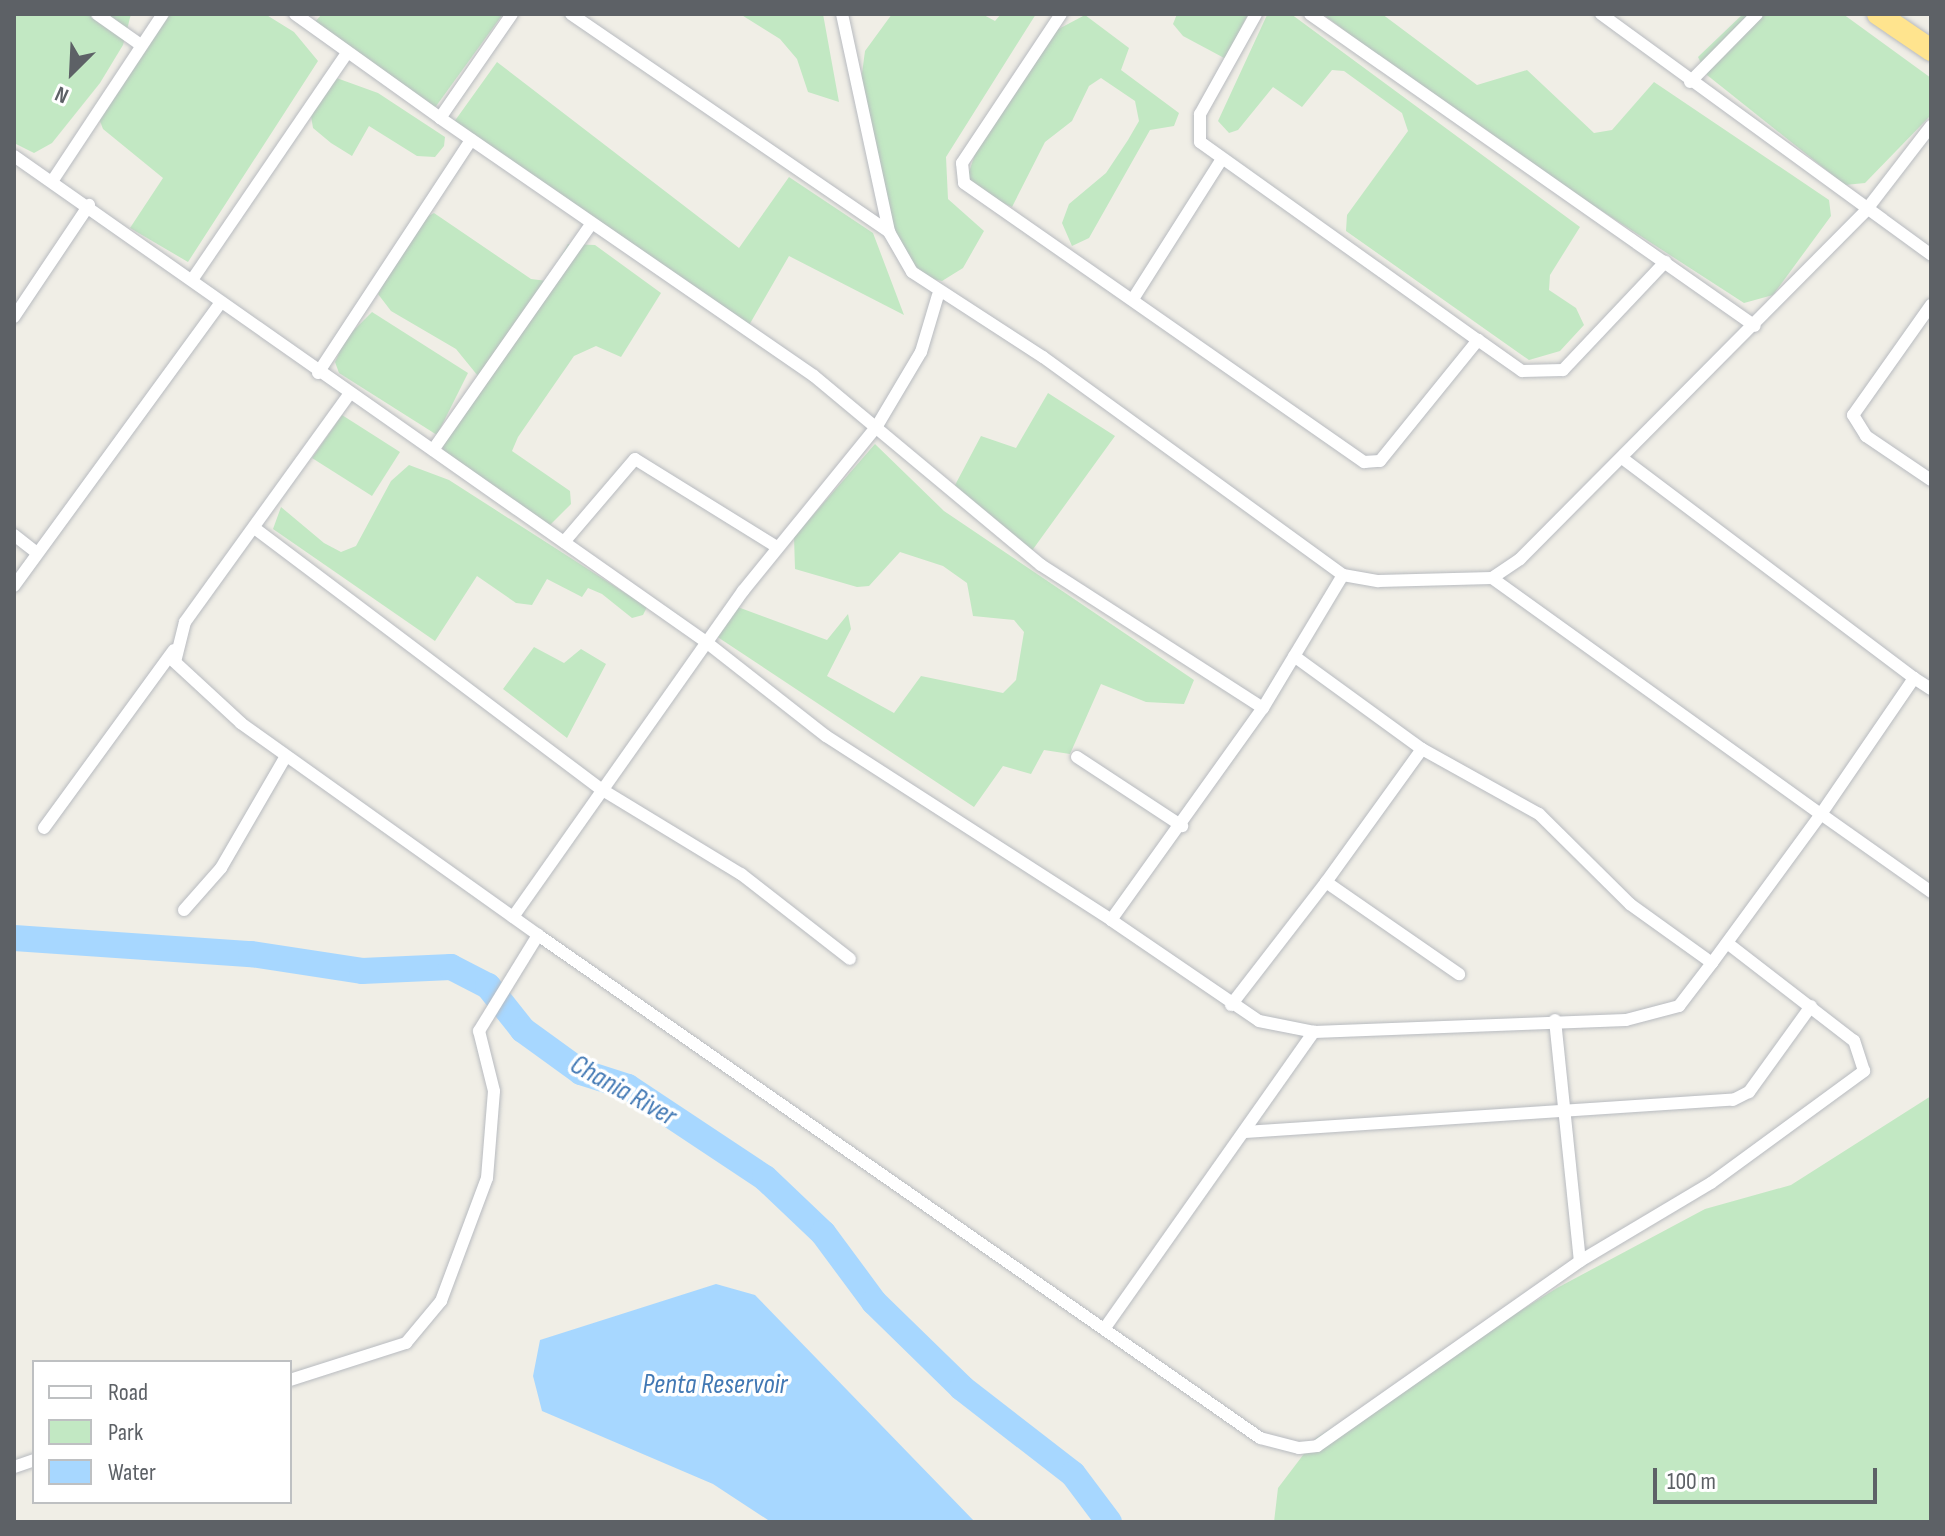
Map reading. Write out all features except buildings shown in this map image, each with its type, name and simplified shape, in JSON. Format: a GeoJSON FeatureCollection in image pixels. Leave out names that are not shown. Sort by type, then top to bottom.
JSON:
{"type":"FeatureCollection","features":[{"type":"Feature","properties":{"kind":"highway"},"geometry":{"type":"LineString","coordinates":[[1878,14],[1931,50]]}},
{"type":"Feature","properties":{"kind":"street"},"geometry":{"type":"LineString","coordinates":[[97,14],[141,45]]}},
{"type":"Feature","properties":{"kind":"street"},"geometry":{"type":"LineString","coordinates":[[53,180],[163,14]]}},
{"type":"Feature","properties":{"kind":"street"},"geometry":{"type":"LineString","coordinates":[[440,118],[512,14]]}},
{"type":"Feature","properties":{"kind":"street"},"geometry":{"type":"LineString","coordinates":[[571,14],[889,232]]}},
{"type":"Feature","properties":{"kind":"street"},"geometry":{"type":"LineString","coordinates":[[842,14],[889,232],[912,272],[938,295],[1043,357],[1343,575],[1438,583],[1492,578],[1622,458],[1755,326],[1867,209],[1931,126]]}},
{"type":"Feature","properties":{"kind":"street"},"geometry":{"type":"LineString","coordinates":[[1061,14],[960,174],[974,193],[1370,463],[1380,461],[1478,340]]}},
{"type":"Feature","properties":{"kind":"street"},"geometry":{"type":"LineString","coordinates":[[1256,14],[1196,126],[1200,142],[1522,371],[1563,370],[1665,262]]}},
{"type":"Feature","properties":{"kind":"street"},"geometry":{"type":"LineString","coordinates":[[1310,14],[1755,326]]}},
{"type":"Feature","properties":{"kind":"street"},"geometry":{"type":"LineString","coordinates":[[1601,14],[1690,82],[1931,255]]}},
{"type":"Feature","properties":{"kind":"street"},"geometry":{"type":"LineString","coordinates":[[1690,82],[1757,14]]}},
{"type":"Feature","properties":{"kind":"street"},"geometry":{"type":"LineString","coordinates":[[305,16],[346,54],[877,426],[1041,565],[1263,708]]}},
{"type":"Feature","properties":{"kind":"street"},"geometry":{"type":"LineString","coordinates":[[192,280],[346,54]]}},
{"type":"Feature","properties":{"kind":"street"},"geometry":{"type":"LineString","coordinates":[[318,373],[471,140]]}},
{"type":"Feature","properties":{"kind":"street"},"geometry":{"type":"LineString","coordinates":[[14,156],[89,205],[348,396],[433,450],[706,642],[826,736],[1111,920],[1231,1005],[1259,1021],[1314,1032],[1555,1020],[1626,1020],[1671,1011],[1730,945],[1914,678]]}},
{"type":"Feature","properties":{"kind":"street"},"geometry":{"type":"LineString","coordinates":[[1133,299],[1222,159]]}},
{"type":"Feature","properties":{"kind":"street"},"geometry":{"type":"LineString","coordinates":[[14,317],[89,205]]}},
{"type":"Feature","properties":{"kind":"street"},"geometry":{"type":"LineString","coordinates":[[433,450],[591,224]]}},
{"type":"Feature","properties":{"kind":"street"},"geometry":{"type":"LineString","coordinates":[[513,917],[706,642],[777,547],[877,426],[921,352],[938,295]]}},
{"type":"Feature","properties":{"kind":"street"},"geometry":{"type":"LineString","coordinates":[[14,586],[220,303]]}},
{"type":"Feature","properties":{"kind":"street"},"geometry":{"type":"LineString","coordinates":[[1931,305],[1853,415],[1866,436],[1931,480]]}},
{"type":"Feature","properties":{"kind":"street"},"geometry":{"type":"LineString","coordinates":[[44,828],[174,650],[185,622],[257,530],[348,396]]}},
{"type":"Feature","properties":{"kind":"street"},"geometry":{"type":"LineString","coordinates":[[1622,458],[1931,689]]}},
{"type":"Feature","properties":{"kind":"street"},"geometry":{"type":"LineString","coordinates":[[564,542],[635,459],[777,547]]}},
{"type":"Feature","properties":{"kind":"street"},"geometry":{"type":"LineString","coordinates":[[257,530],[601,789],[741,874],[850,959]]}},
{"type":"Feature","properties":{"kind":"street"},"geometry":{"type":"LineString","coordinates":[[14,535],[37,553]]}},
{"type":"Feature","properties":{"kind":"street"},"geometry":{"type":"LineString","coordinates":[[1111,920],[1182,826],[1263,708],[1343,575]]}},
{"type":"Feature","properties":{"kind":"street"},"geometry":{"type":"LineString","coordinates":[[1492,578],[1931,892]]}},
{"type":"Feature","properties":{"kind":"street"},"geometry":{"type":"LineString","coordinates":[[174,650],[180,672],[286,756],[538,935],[1107,1325],[1260,1438],[1317,1446],[1580,1261],[1663,1215],[1849,1088],[1864,1071],[1863,1055],[1811,1006],[1730,945]]}},
{"type":"Feature","properties":{"kind":"street"},"geometry":{"type":"LineString","coordinates":[[1294,656],[1422,749],[1539,814],[1630,904],[1712,963]]}},
{"type":"Feature","properties":{"kind":"street"},"geometry":{"type":"LineString","coordinates":[[1231,1005],[1326,882],[1422,749]]}},
{"type":"Feature","properties":{"kind":"street"},"geometry":{"type":"LineString","coordinates":[[184,910],[221,868],[286,756]]}},
{"type":"Feature","properties":{"kind":"street"},"geometry":{"type":"LineString","coordinates":[[1077,757],[1182,826]]}},
{"type":"Feature","properties":{"kind":"street"},"geometry":{"type":"LineString","coordinates":[[1326,882],[1459,974]]}},
{"type":"Feature","properties":{"kind":"street"},"geometry":{"type":"LineString","coordinates":[[292,1379],[406,1343],[441,1301],[487,1178],[494,1091],[479,1031],[499,990],[538,935]]}},
{"type":"Feature","properties":{"kind":"street"},"geometry":{"type":"LineString","coordinates":[[1245,1132],[1743,1097],[1811,1006]]}},
{"type":"Feature","properties":{"kind":"street"},"geometry":{"type":"LineString","coordinates":[[1555,1020],[1580,1261]]}},
{"type":"Feature","properties":{"kind":"street"},"geometry":{"type":"LineString","coordinates":[[1107,1325],[1314,1032]]}},
{"type":"Feature","properties":{"kind":"green space"},"geometry":{"type":"Polygon","coordinates":[[[14,14],[131,14],[123,45],[100,83],[52,143],[34,153],[14,143],[14,14]]]}},
{"type":"Feature","properties":{"kind":"green space"},"geometry":{"type":"Polygon","coordinates":[[[165,14],[265,14],[294,32],[318,61],[188,262],[130,228],[163,178],[103,129],[98,116],[165,14]]]}},
{"type":"Feature","properties":{"kind":"green space"},"geometry":{"type":"Polygon","coordinates":[[[322,14],[503,14],[434,109],[313,24],[322,14]]]}},
{"type":"Feature","properties":{"kind":"green space"},"geometry":{"type":"Polygon","coordinates":[[[740,14],[823,14],[839,102],[808,92],[797,59],[780,39],[740,14]]]}},
{"type":"Feature","properties":{"kind":"green space"},"geometry":{"type":"Polygon","coordinates":[[[892,14],[982,14],[995,21],[1001,14],[1036,14],[946,157],[948,199],[984,231],[963,268],[942,281],[919,276],[903,255],[883,200],[861,81],[865,51],[892,14]]]}},
{"type":"Feature","properties":{"kind":"green space"},"geometry":{"type":"Polygon","coordinates":[[[1177,14],[1248,14],[1226,59],[1183,36],[1173,24],[1177,14]]]}},
{"type":"Feature","properties":{"kind":"green space"},"geometry":{"type":"Polygon","coordinates":[[[1291,14],[1580,227],[1550,275],[1549,290],[1576,308],[1584,325],[1560,351],[1529,360],[1346,231],[1347,215],[1408,131],[1402,113],[1344,71],[1332,70],[1302,107],[1273,87],[1238,130],[1229,133],[1218,121],[1267,15],[1291,14]]]}},
{"type":"Feature","properties":{"kind":"green space"},"geometry":{"type":"Polygon","coordinates":[[[1323,14],[1382,14],[1477,85],[1527,70],[1594,133],[1612,130],[1654,82],[1829,200],[1831,216],[1773,295],[1744,303],[1452,114],[1323,14]]]}},
{"type":"Feature","properties":{"kind":"green space"},"geometry":{"type":"Polygon","coordinates":[[[1743,14],[1843,14],[1931,78],[1931,115],[1865,183],[1845,185],[1707,75],[1698,57],[1743,14]]]}},
{"type":"Feature","properties":{"kind":"green space"},"geometry":{"type":"Polygon","coordinates":[[[1085,15],[1129,48],[1121,70],[1179,113],[1174,126],[1150,130],[1089,238],[1072,246],[1062,223],[1069,204],[1106,173],[1128,140],[1139,121],[1135,101],[1101,78],[1089,86],[1072,121],[1045,142],[1012,207],[972,188],[968,175],[979,142],[1051,33],[1085,15]]]}},
{"type":"Feature","properties":{"kind":"green space"},"geometry":{"type":"Polygon","coordinates":[[[497,62],[739,248],[789,177],[873,233],[904,315],[789,256],[748,327],[454,122],[497,62]]]}},
{"type":"Feature","properties":{"kind":"green space"},"geometry":{"type":"Polygon","coordinates":[[[331,76],[378,93],[445,137],[444,146],[435,157],[417,156],[369,126],[352,156],[331,143],[313,128],[311,116],[331,76]]]}},
{"type":"Feature","properties":{"kind":"green space"},"geometry":{"type":"Polygon","coordinates":[[[434,213],[531,279],[547,281],[568,244],[595,245],[661,293],[621,357],[596,346],[574,356],[518,437],[512,451],[570,491],[571,504],[550,525],[443,455],[442,437],[478,376],[456,349],[391,311],[378,294],[419,221],[434,213]]]}},
{"type":"Feature","properties":{"kind":"green space"},"geometry":{"type":"Polygon","coordinates":[[[372,312],[468,373],[437,435],[339,373],[335,362],[346,338],[372,312]]]}},
{"type":"Feature","properties":{"kind":"green space"},"geometry":{"type":"Polygon","coordinates":[[[1048,393],[1115,436],[1031,552],[954,487],[981,436],[1016,448],[1048,393]]]}},
{"type":"Feature","properties":{"kind":"green space"},"geometry":{"type":"Polygon","coordinates":[[[342,415],[400,452],[372,496],[312,458],[342,415]]]}},
{"type":"Feature","properties":{"kind":"green space"},"geometry":{"type":"Polygon","coordinates":[[[875,444],[944,511],[1194,680],[1184,704],[1146,702],[1101,684],[1070,754],[1044,750],[1031,774],[1003,766],[974,807],[716,636],[735,606],[827,640],[848,614],[851,629],[827,676],[894,713],[921,676],[1003,693],[1016,680],[1024,632],[1014,620],[973,616],[967,583],[943,566],[900,552],[869,586],[857,587],[795,569],[794,537],[875,444]]]}},
{"type":"Feature","properties":{"kind":"green space"},"geometry":{"type":"Polygon","coordinates":[[[409,465],[449,480],[647,607],[643,615],[632,618],[602,594],[588,588],[582,597],[547,579],[532,605],[516,603],[477,576],[435,641],[273,529],[281,507],[324,543],[341,552],[356,546],[391,481],[409,465]]]}},
{"type":"Feature","properties":{"kind":"green space"},"geometry":{"type":"Polygon","coordinates":[[[534,647],[564,663],[581,649],[606,664],[567,738],[503,689],[534,647]]]}},
{"type":"Feature","properties":{"kind":"green space"},"geometry":{"type":"Polygon","coordinates":[[[1931,1096],[1931,1522],[1274,1522],[1278,1488],[1316,1438],[1557,1288],[1705,1209],[1791,1185],[1931,1096]]]}},
{"type":"Feature","properties":{"kind":"water","name":"Penta Reservoir"},"geometry":{"type":"Polygon","coordinates":[[[716,1284],[755,1295],[975,1522],[771,1522],[713,1484],[542,1411],[533,1376],[540,1340],[716,1284]]]}},
{"type":"Feature","properties":{"kind":"waterway","name":"Chania River"},"geometry":{"type":"LineString","coordinates":[[14,938],[251,954],[362,971],[451,967],[488,986],[523,1030],[581,1072],[628,1087],[765,1178],[823,1233],[874,1302],[962,1388],[1073,1474],[1109,1522]]}}]}
